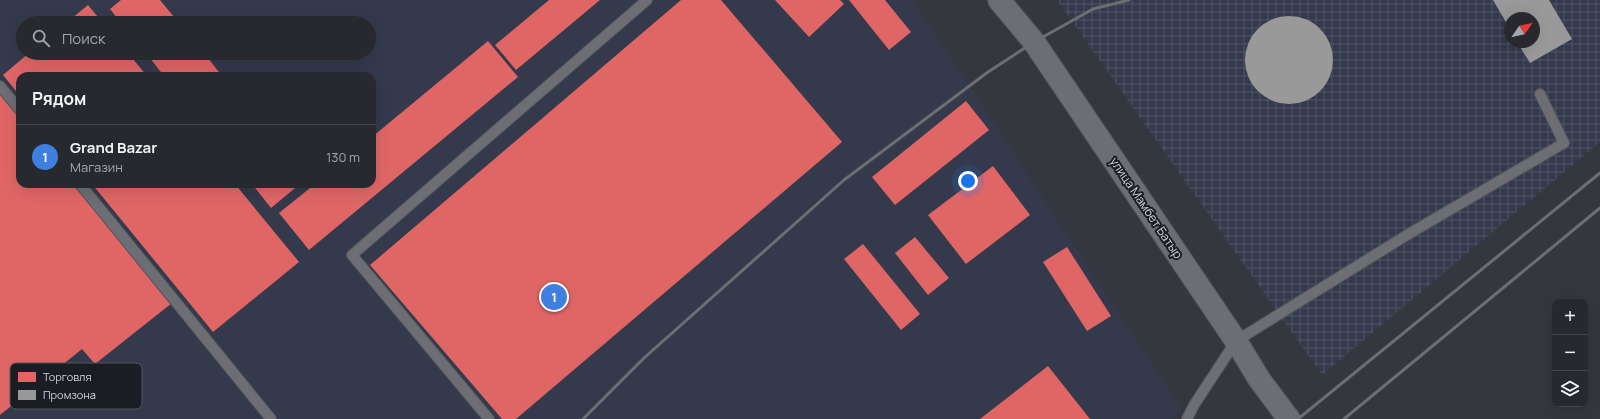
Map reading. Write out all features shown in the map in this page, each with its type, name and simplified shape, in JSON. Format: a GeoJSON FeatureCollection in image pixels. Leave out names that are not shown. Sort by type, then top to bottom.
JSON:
{"type":"FeatureCollection","features":[{"type":"Feature","properties":{"kind":"main road","name":"улица Мамбет Батыр"},"geometry":{"type":"LineString","coordinates":[[999,0],[1034,42],[1236,341],[1259,379],[1290,419]]}},
{"type":"Feature","properties":{"kind":"lane"},"geometry":{"type":"LineString","coordinates":[[489,419],[352,255],[647,0]]}},
{"type":"Feature","properties":{"kind":"lane"},"geometry":{"type":"LineString","coordinates":[[0,86],[16,105]]}},
{"type":"Feature","properties":{"kind":"lane"},"geometry":{"type":"LineString","coordinates":[[1187,419],[1194,405],[1236,341],[1406,235],[1564,143],[1540,94]]}},
{"type":"Feature","properties":{"kind":"lane"},"geometry":{"type":"LineString","coordinates":[[83,188],[271,419]]}},
{"type":"Feature","properties":{"kind":"shaded area"},"geometry":{"type":"Polygon","coordinates":[[[0,0],[913,0],[1182,410],[1172,419],[0,419],[0,0]]]}},
{"type":"Feature","properties":{"kind":"shaded area"},"geometry":{"type":"Polygon","coordinates":[[[1057,0],[1600,0],[1600,142],[1322,375],[1057,0]]]}},
{"type":"Feature","properties":{"kind":"building: Торговля"},"geometry":{"type":"Polygon","coordinates":[[[121,0],[160,0],[173,16],[116,16],[110,9],[121,0]]]}},
{"type":"Feature","properties":{"kind":"building: Торговля"},"geometry":{"type":"Polygon","coordinates":[[[549,0],[600,0],[516,70],[495,45],[549,0]]]}},
{"type":"Feature","properties":{"kind":"building: Торговля"},"geometry":{"type":"Polygon","coordinates":[[[681,0],[721,0],[842,142],[516,419],[502,419],[370,265],[681,0]]]}},
{"type":"Feature","properties":{"kind":"building: Торговля"},"geometry":{"type":"Polygon","coordinates":[[[775,0],[840,0],[844,4],[809,37],[775,0]]]}},
{"type":"Feature","properties":{"kind":"building: Торговля"},"geometry":{"type":"Polygon","coordinates":[[[849,0],[885,0],[911,32],[889,50],[849,0]]]}},
{"type":"Feature","properties":{"kind":"building: Торговля"},"geometry":{"type":"Polygon","coordinates":[[[88,5],[97,16],[75,16],[88,5]]]}},
{"type":"Feature","properties":{"kind":"building: Торговля"},"geometry":{"type":"Polygon","coordinates":[[[488,41],[518,77],[309,250],[279,213],[310,188],[376,188],[376,134],[488,41]]]}},
{"type":"Feature","properties":{"kind":"building: Торговля"},"geometry":{"type":"Polygon","coordinates":[[[21,60],[134,60],[144,72],[16,72],[16,91],[3,75],[21,60]]]}},
{"type":"Feature","properties":{"kind":"building: Торговля"},"geometry":{"type":"Polygon","coordinates":[[[151,60],[209,60],[219,72],[161,72],[151,60]]]}},
{"type":"Feature","properties":{"kind":"building: Торговля"},"geometry":{"type":"Polygon","coordinates":[[[0,90],[16,109],[16,188],[79,188],[172,303],[96,363],[94,363],[82,349],[65,363],[10,363],[10,407],[0,415],[0,90]]]}},
{"type":"Feature","properties":{"kind":"building: Торговля"},"geometry":{"type":"Polygon","coordinates":[[[966,101],[989,130],[895,205],[872,177],[966,101]]]}},
{"type":"Feature","properties":{"kind":"building: Торговля"},"geometry":{"type":"Polygon","coordinates":[[[993,166],[1030,215],[966,264],[928,215],[993,166]]]}},
{"type":"Feature","properties":{"kind":"building: Торговля"},"geometry":{"type":"Polygon","coordinates":[[[95,188],[238,188],[299,262],[213,332],[95,188]]]}},
{"type":"Feature","properties":{"kind":"building: Торговля"},"geometry":{"type":"Polygon","coordinates":[[[255,188],[295,188],[271,208],[255,188]]]}},
{"type":"Feature","properties":{"kind":"building: Торговля"},"geometry":{"type":"Polygon","coordinates":[[[915,237],[949,278],[928,295],[895,253],[915,237]]]}},
{"type":"Feature","properties":{"kind":"building: Торговля"},"geometry":{"type":"Polygon","coordinates":[[[863,244],[920,314],[901,330],[844,259],[863,244]]]}},
{"type":"Feature","properties":{"kind":"building: Торговля"},"geometry":{"type":"Polygon","coordinates":[[[1067,247],[1111,316],[1087,331],[1043,262],[1067,247]]]}},
{"type":"Feature","properties":{"kind":"building: Торговля"},"geometry":{"type":"Polygon","coordinates":[[[1048,366],[1090,419],[980,419],[1048,366]]]}},
{"type":"Feature","properties":{"kind":"building: Промзона"},"geometry":{"type":"Polygon","coordinates":[[[1493,0],[1549,0],[1572,39],[1530,63],[1521,48],[1540,48],[1540,12],[1504,12],[1504,19],[1493,0]]]}},
{"type":"Feature","properties":{"kind":"building: Промзона"},"geometry":{"type":"Polygon","coordinates":[[[1289,16],[1306,19],[1314,23],[1326,35],[1330,43],[1333,60],[1330,77],[1326,85],[1314,97],[1306,101],[1289,104],[1272,101],[1264,97],[1252,85],[1248,77],[1245,60],[1248,43],[1252,35],[1264,23],[1272,19],[1289,16]]]}},
{"type":"Feature","properties":{"kind":"railway"},"geometry":{"type":"LineString","coordinates":[[583,419],[644,358],[844,180],[988,72],[1034,42],[1093,9],[1129,0]]}},
{"type":"Feature","properties":{"kind":"railway"},"geometry":{"type":"LineString","coordinates":[[1298,419],[1600,173]]}},
{"type":"Feature","properties":{"kind":"railway"},"geometry":{"type":"LineString","coordinates":[[1344,419],[1600,208]]}},
{"type":"Feature","properties":{"kind":"place","name":"Grand Bazar"},"geometry":{"type":"Point","coordinates":[554,297]}}]}
